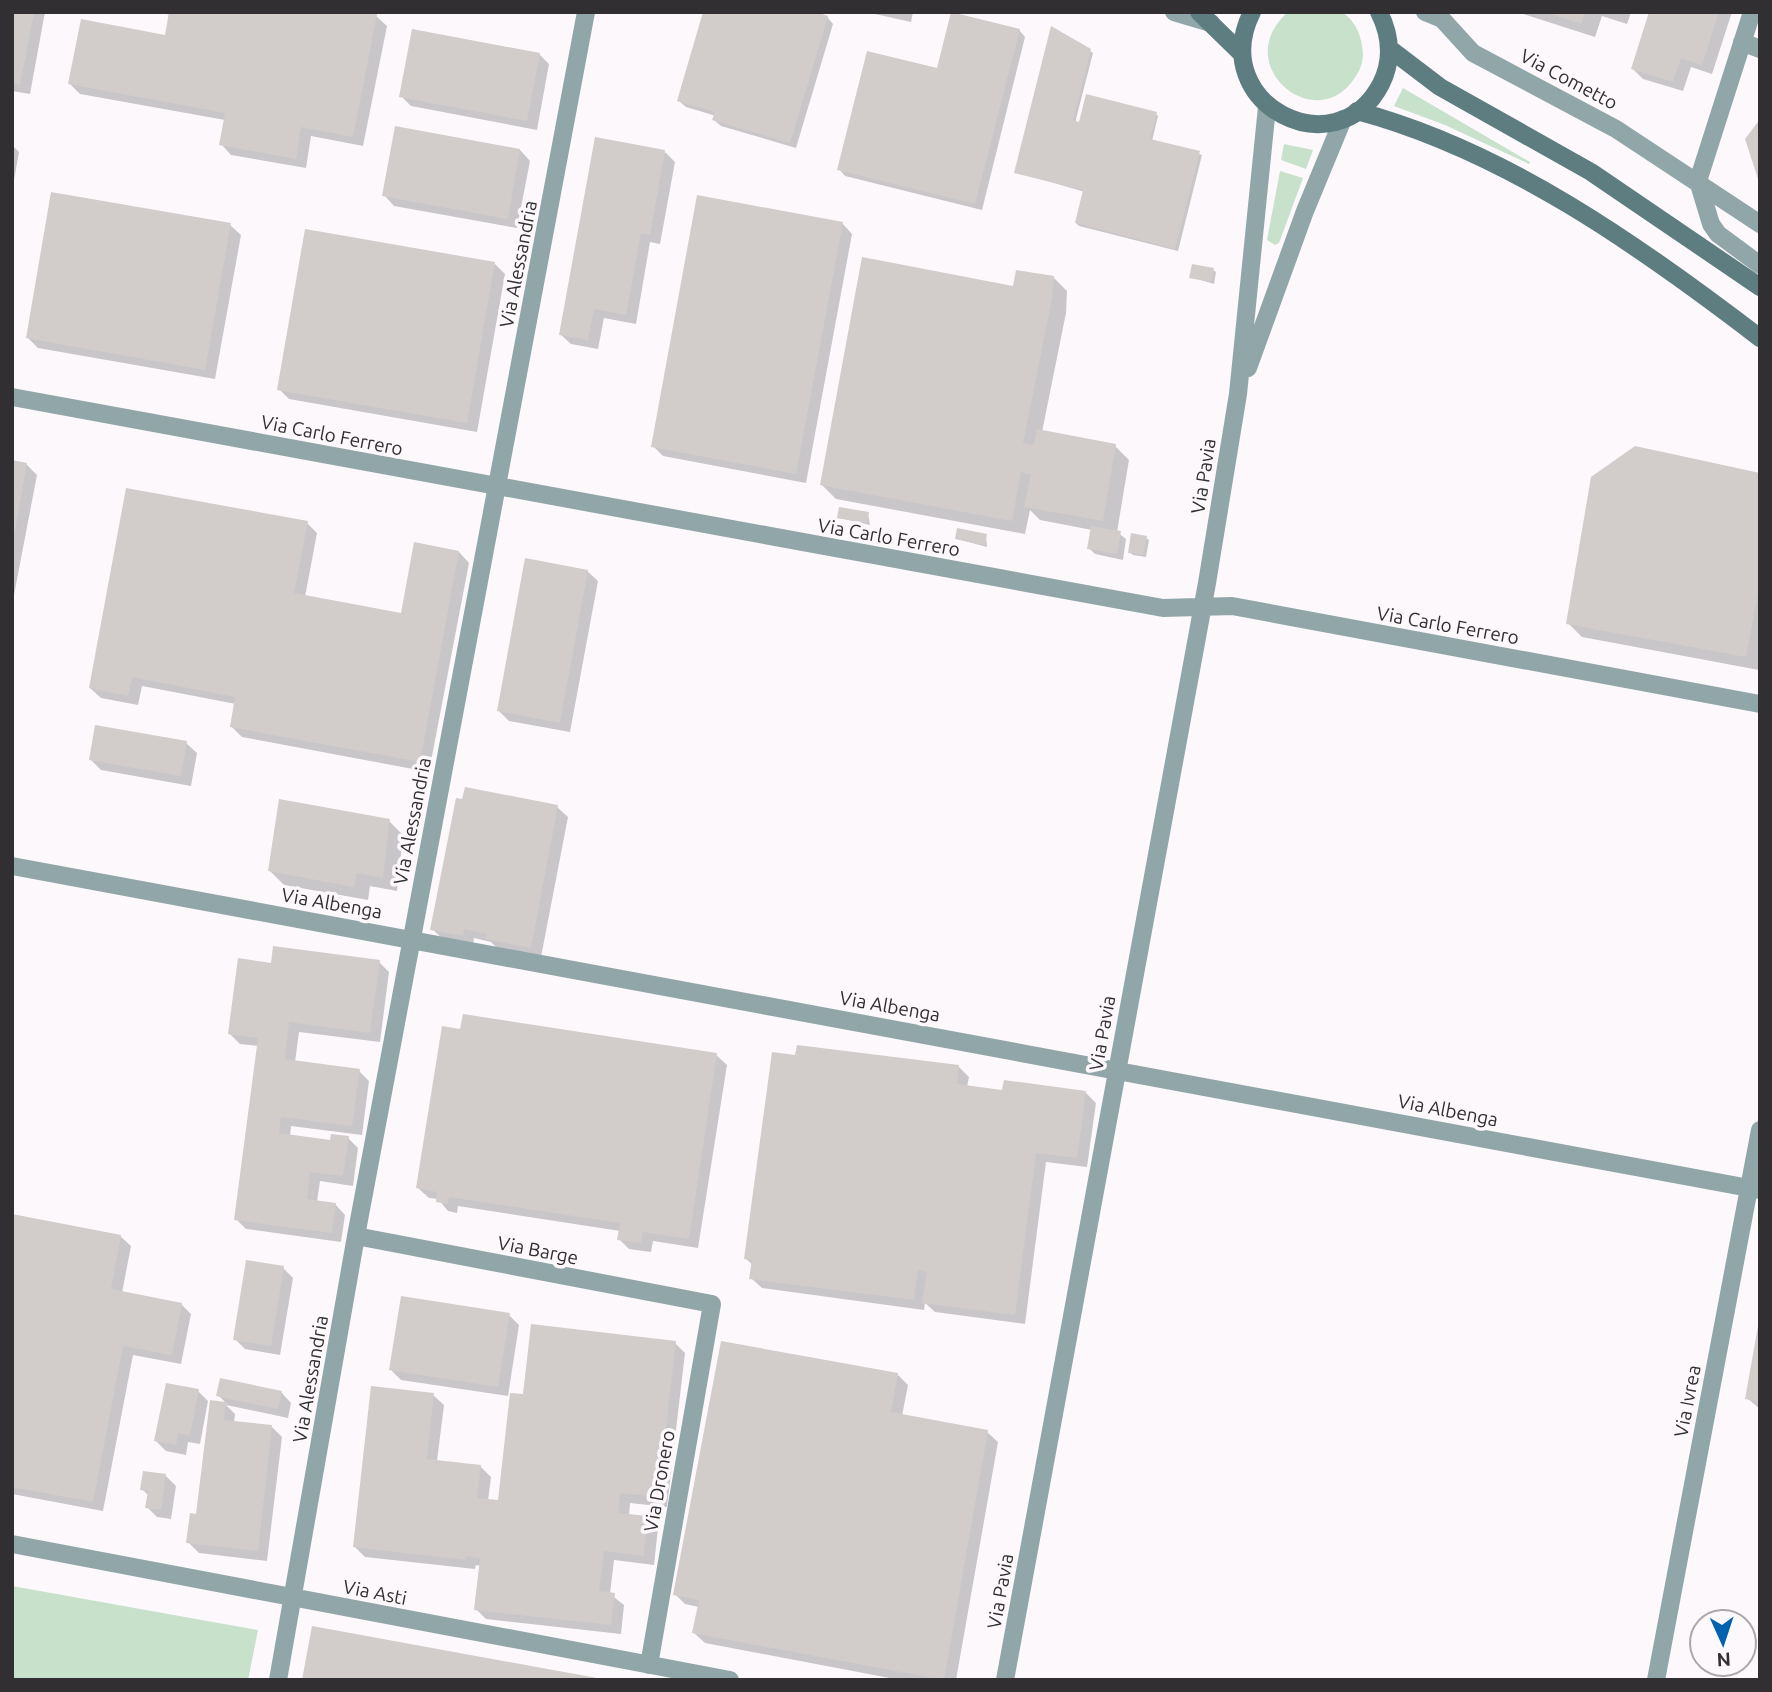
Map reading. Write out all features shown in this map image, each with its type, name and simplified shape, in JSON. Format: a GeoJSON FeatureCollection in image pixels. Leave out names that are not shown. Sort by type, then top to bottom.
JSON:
{"type":"FeatureCollection","features":[{"type":"Feature","properties":{"kind":"main road"},"geometry":{"type":"LineString","coordinates":[[1252,12],[1244,28],[1241,53],[1245,74],[1254,92],[1268,107],[1284,118],[1324,124],[1350,115],[1375,95],[1387,73],[1390,49],[1387,27],[1380,12]]}},
{"type":"Feature","properties":{"kind":"main road"},"geometry":{"type":"LineString","coordinates":[[1205,17],[1241,53]]}},
{"type":"Feature","properties":{"kind":"main road"},"geometry":{"type":"LineString","coordinates":[[1390,49],[1440,87],[1591,172],[1760,287]]}},
{"type":"Feature","properties":{"kind":"main road"},"geometry":{"type":"LineString","coordinates":[[1350,115],[1408,125],[1487,159],[1619,239],[1705,296],[1760,338]]}},
{"type":"Feature","properties":{"kind":"street","name":"Via Alessandria"},"geometry":{"type":"LineString","coordinates":[[278,1680],[356,1236],[587,12]]}},
{"type":"Feature","properties":{"kind":"street"},"geometry":{"type":"LineString","coordinates":[[1174,12],[1205,17]]}},
{"type":"Feature","properties":{"kind":"street","name":"Via Cometto"},"geometry":{"type":"LineString","coordinates":[[1424,12],[1442,19],[1473,53],[1581,108],[1698,181],[1760,225]]}},
{"type":"Feature","properties":{"kind":"street"},"geometry":{"type":"LineString","coordinates":[[1752,12],[1698,181],[1711,224],[1718,234],[1760,265]]}},
{"type":"Feature","properties":{"kind":"street"},"geometry":{"type":"LineString","coordinates":[[1742,42],[1760,49]]}},
{"type":"Feature","properties":{"kind":"street","name":"Via Pavia"},"geometry":{"type":"LineString","coordinates":[[1005,1680],[1203,607],[1238,394],[1268,107]]}},
{"type":"Feature","properties":{"kind":"street","name":"Via Pavia"},"geometry":{"type":"LineString","coordinates":[[1238,394],[1305,211],[1350,115]]}},
{"type":"Feature","properties":{"kind":"street","name":"Via Carlo Ferrero"},"geometry":{"type":"LineString","coordinates":[[12,397],[1163,608],[1232,606],[1760,704]]}},
{"type":"Feature","properties":{"kind":"street","name":"Via Albenga"},"geometry":{"type":"LineString","coordinates":[[12,866],[1754,1189]]}},
{"type":"Feature","properties":{"kind":"street","name":"Via Ivrea"},"geometry":{"type":"LineString","coordinates":[[1656,1680],[1754,1189],[1760,1130]]}},
{"type":"Feature","properties":{"kind":"street","name":"Via Barge"},"geometry":{"type":"LineString","coordinates":[[356,1236],[712,1304]]}},
{"type":"Feature","properties":{"kind":"street","name":"Via Dronero"},"geometry":{"type":"LineString","coordinates":[[649,1665],[712,1304]]}},
{"type":"Feature","properties":{"kind":"street","name":"Via Asti"},"geometry":{"type":"LineString","coordinates":[[12,1544],[730,1680]]}},
{"type":"Feature","properties":{"kind":"green space"},"geometry":{"type":"Polygon","coordinates":[[[1288,12],[1342,12],[1355,25],[1361,42],[1363,58],[1358,73],[1351,83],[1334,96],[1316,100],[1298,96],[1283,85],[1272,70],[1268,52],[1272,32],[1288,12]]]}},
{"type":"Feature","properties":{"kind":"green space"},"geometry":{"type":"Polygon","coordinates":[[[1403,88],[1530,162],[1529,164],[1445,125],[1394,106],[1403,88]]]}},
{"type":"Feature","properties":{"kind":"green space"},"geometry":{"type":"Polygon","coordinates":[[[1284,144],[1313,150],[1306,169],[1281,160],[1284,144]]]}},
{"type":"Feature","properties":{"kind":"green space"},"geometry":{"type":"Polygon","coordinates":[[[1280,171],[1303,178],[1279,243],[1275,245],[1267,240],[1280,171]]]}},
{"type":"Feature","properties":{"kind":"green space"},"geometry":{"type":"Polygon","coordinates":[[[12,1586],[258,1630],[248,1680],[12,1680],[12,1586]]]}},
{"type":"Feature","properties":{"kind":"building"},"geometry":{"type":"Polygon","coordinates":[[[12,12],[34,12],[20,85],[12,83],[12,12]]]}},
{"type":"Feature","properties":{"kind":"building"},"geometry":{"type":"Polygon","coordinates":[[[169,12],[377,14],[353,137],[301,127],[296,159],[219,145],[225,113],[68,84],[81,19],[165,35],[169,12]]]}},
{"type":"Feature","properties":{"kind":"building"},"geometry":{"type":"Polygon","coordinates":[[[703,12],[816,12],[828,16],[790,143],[712,120],[715,112],[677,101],[703,12]]]}},
{"type":"Feature","properties":{"kind":"building"},"geometry":{"type":"Polygon","coordinates":[[[951,12],[1020,29],[975,204],[837,170],[867,51],[937,68],[951,12]]]}},
{"type":"Feature","properties":{"kind":"building"},"geometry":{"type":"Polygon","coordinates":[[[1545,12],[1585,12],[1581,24],[1545,12]]]}},
{"type":"Feature","properties":{"kind":"building"},"geometry":{"type":"Polygon","coordinates":[[[1649,12],[1719,12],[1702,65],[1681,58],[1673,82],[1631,69],[1649,12]]]}},
{"type":"Feature","properties":{"kind":"building"},"geometry":{"type":"Polygon","coordinates":[[[1051,26],[1091,49],[1073,120],[1079,122],[1086,94],[1157,112],[1150,139],[1200,151],[1175,249],[1075,223],[1083,190],[1014,173],[1051,26]]]}},
{"type":"Feature","properties":{"kind":"building"},"geometry":{"type":"Polygon","coordinates":[[[412,29],[540,53],[527,121],[399,97],[412,29]]]}},
{"type":"Feature","properties":{"kind":"building"},"geometry":{"type":"Polygon","coordinates":[[[1760,119],[1760,182],[1759,182],[1745,139],[1760,119]]]}},
{"type":"Feature","properties":{"kind":"building"},"geometry":{"type":"Polygon","coordinates":[[[395,126],[520,149],[508,219],[382,196],[395,126]]]}},
{"type":"Feature","properties":{"kind":"building"},"geometry":{"type":"Polygon","coordinates":[[[595,137],[665,150],[650,235],[641,233],[626,315],[594,309],[588,340],[559,335],[595,137]]]}},
{"type":"Feature","properties":{"kind":"building"},"geometry":{"type":"Polygon","coordinates":[[[51,192],[231,223],[205,370],[26,338],[51,192]]]}},
{"type":"Feature","properties":{"kind":"building"},"geometry":{"type":"Polygon","coordinates":[[[697,195],[843,222],[796,474],[651,447],[697,195]]]}},
{"type":"Feature","properties":{"kind":"building"},"geometry":{"type":"Polygon","coordinates":[[[305,229],[495,262],[467,423],[277,390],[305,229]]]}},
{"type":"Feature","properties":{"kind":"building"},"geometry":{"type":"Polygon","coordinates":[[[862,257],[1013,286],[1016,270],[1054,276],[1023,443],[1034,445],[1037,429],[1116,444],[1103,521],[1024,507],[1031,474],[1021,472],[1012,521],[820,485],[862,257]]]}},
{"type":"Feature","properties":{"kind":"building"},"geometry":{"type":"Polygon","coordinates":[[[1192,264],[1214,268],[1211,282],[1189,278],[1192,264]]]}},
{"type":"Feature","properties":{"kind":"building"},"geometry":{"type":"Polygon","coordinates":[[[1635,446],[1760,473],[1760,582],[1746,657],[1566,624],[1591,477],[1635,446]]]}},
{"type":"Feature","properties":{"kind":"building"},"geometry":{"type":"Polygon","coordinates":[[[12,460],[27,463],[14,536],[12,536],[12,460]]]}},
{"type":"Feature","properties":{"kind":"building"},"geometry":{"type":"Polygon","coordinates":[[[126,488],[308,521],[294,593],[401,613],[414,542],[459,551],[420,762],[230,727],[235,697],[132,677],[128,696],[89,688],[126,488]]]}},
{"type":"Feature","properties":{"kind":"building"},"geometry":{"type":"Polygon","coordinates":[[[839,507],[869,512],[867,523],[837,518],[839,507]]]}},
{"type":"Feature","properties":{"kind":"building"},"geometry":{"type":"Polygon","coordinates":[[[1091,526],[1121,531],[1117,554],[1087,549],[1091,526]]]}},
{"type":"Feature","properties":{"kind":"building"},"geometry":{"type":"Polygon","coordinates":[[[957,528],[987,534],[985,545],[955,539],[957,528]]]}},
{"type":"Feature","properties":{"kind":"building"},"geometry":{"type":"Polygon","coordinates":[[[1131,533],[1147,536],[1143,555],[1128,553],[1131,533]]]}},
{"type":"Feature","properties":{"kind":"building"},"geometry":{"type":"Polygon","coordinates":[[[525,558],[588,570],[560,723],[497,711],[525,558]]]}},
{"type":"Feature","properties":{"kind":"building"},"geometry":{"type":"Polygon","coordinates":[[[95,725],[187,741],[181,776],[89,760],[95,725]]]}},
{"type":"Feature","properties":{"kind":"building"},"geometry":{"type":"Polygon","coordinates":[[[465,787],[558,805],[531,948],[486,939],[487,934],[464,929],[463,936],[430,930],[456,798],[462,799],[465,787]]]}},
{"type":"Feature","properties":{"kind":"building"},"geometry":{"type":"Polygon","coordinates":[[[279,799],[390,819],[383,878],[357,873],[354,887],[268,871],[279,799]]]}},
{"type":"Feature","properties":{"kind":"building"},"geometry":{"type":"Polygon","coordinates":[[[273,946],[380,960],[370,1033],[289,1022],[285,1059],[360,1069],[352,1126],[281,1117],[279,1133],[330,1140],[331,1134],[349,1136],[343,1176],[310,1172],[307,1199],[336,1203],[332,1233],[234,1220],[258,1038],[228,1034],[238,958],[271,963],[273,946]]]}},
{"type":"Feature","properties":{"kind":"building"},"geometry":{"type":"Polygon","coordinates":[[[463,1014],[717,1053],[689,1239],[643,1232],[641,1243],[617,1240],[620,1223],[449,1197],[448,1204],[436,1202],[437,1192],[416,1188],[442,1026],[460,1029],[463,1014]]]}},
{"type":"Feature","properties":{"kind":"building"},"geometry":{"type":"Polygon","coordinates":[[[797,1045],[959,1065],[957,1084],[1002,1090],[1004,1080],[1086,1091],[1077,1158],[1036,1153],[1015,1315],[922,1303],[927,1272],[918,1270],[914,1300],[749,1279],[752,1260],[744,1259],[772,1052],[795,1055],[797,1045]]]}},
{"type":"Feature","properties":{"kind":"building"},"geometry":{"type":"Polygon","coordinates":[[[12,1214],[121,1235],[111,1289],[182,1303],[172,1355],[123,1346],[93,1502],[12,1487],[12,1214]]]}},
{"type":"Feature","properties":{"kind":"building"},"geometry":{"type":"Polygon","coordinates":[[[246,1260],[284,1266],[271,1346],[233,1340],[246,1260]]]}},
{"type":"Feature","properties":{"kind":"building"},"geometry":{"type":"Polygon","coordinates":[[[401,1296],[510,1313],[498,1387],[389,1370],[401,1296]]]}},
{"type":"Feature","properties":{"kind":"building"},"geometry":{"type":"Polygon","coordinates":[[[531,1324],[676,1341],[658,1497],[620,1493],[618,1513],[648,1516],[644,1556],[604,1551],[599,1591],[615,1593],[611,1625],[474,1610],[480,1558],[466,1556],[466,1560],[353,1547],[371,1386],[434,1393],[427,1459],[481,1465],[477,1498],[498,1500],[510,1393],[523,1394],[531,1324]]]}},
{"type":"Feature","properties":{"kind":"building"},"geometry":{"type":"Polygon","coordinates":[[[1760,1326],[1760,1402],[1745,1399],[1760,1326]]]}},
{"type":"Feature","properties":{"kind":"building"},"geometry":{"type":"Polygon","coordinates":[[[721,1341],[898,1373],[891,1412],[988,1430],[944,1680],[692,1633],[699,1600],[673,1595],[721,1341]]]}},
{"type":"Feature","properties":{"kind":"building"},"geometry":{"type":"Polygon","coordinates":[[[220,1378],[282,1391],[278,1409],[216,1396],[220,1378]]]}},
{"type":"Feature","properties":{"kind":"building"},"geometry":{"type":"Polygon","coordinates":[[[166,1383],[199,1389],[190,1435],[178,1433],[176,1445],[154,1441],[166,1383]]]}},
{"type":"Feature","properties":{"kind":"building"},"geometry":{"type":"Polygon","coordinates":[[[210,1400],[226,1402],[224,1420],[272,1425],[258,1551],[186,1543],[190,1513],[196,1514],[210,1400]]]}},
{"type":"Feature","properties":{"kind":"building"},"geometry":{"type":"Polygon","coordinates":[[[143,1471],[166,1474],[161,1510],[145,1508],[148,1491],[140,1490],[143,1471]]]}},
{"type":"Feature","properties":{"kind":"building"},"geometry":{"type":"Polygon","coordinates":[[[312,1626],[597,1678],[597,1680],[302,1680],[312,1626]]]}}]}
